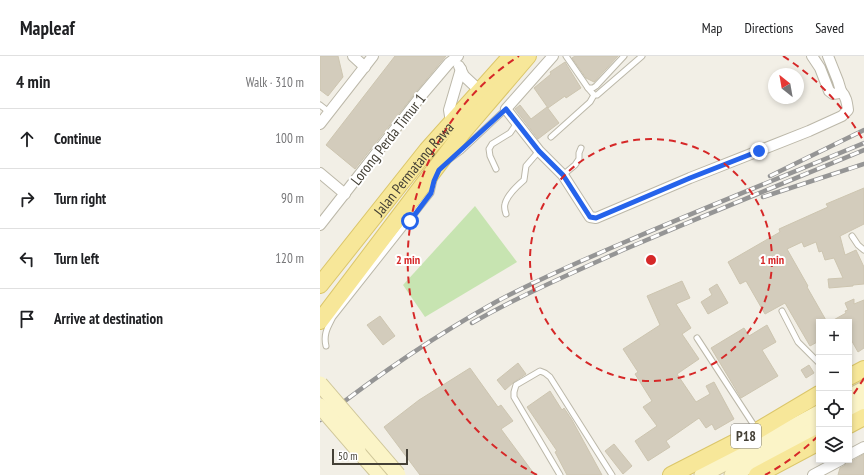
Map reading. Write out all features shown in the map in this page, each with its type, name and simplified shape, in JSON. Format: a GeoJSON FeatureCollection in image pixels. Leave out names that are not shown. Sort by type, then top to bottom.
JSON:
{"type":"FeatureCollection","features":[{"type":"Feature","properties":{"kind":"main road","name":"Jalan Permatang Rawa"},"geometry":{"type":"LineString","coordinates":[[322,280],[427,150],[479,90],[511,56]]}},
{"type":"Feature","properties":{"kind":"main road"},"geometry":{"type":"LineString","coordinates":[[320,321],[463,132],[528,56]]}},
{"type":"Feature","properties":{"kind":"main road"},"geometry":{"type":"LineString","coordinates":[[852,375],[864,369]]}},
{"type":"Feature","properties":{"kind":"main road","name":"P18"},"geometry":{"type":"LineString","coordinates":[[671,475],[757,430],[816,396]]}},
{"type":"Feature","properties":{"kind":"main road"},"geometry":{"type":"LineString","coordinates":[[852,424],[864,417]]}},
{"type":"Feature","properties":{"kind":"main road","name":"P18"},"geometry":{"type":"LineString","coordinates":[[757,475],[816,444]]}},
{"type":"Feature","properties":{"kind":"street"},"geometry":{"type":"LineString","coordinates":[[353,56],[365,67]]}},
{"type":"Feature","properties":{"kind":"street"},"geometry":{"type":"LineString","coordinates":[[320,124],[373,56]]}},
{"type":"Feature","properties":{"kind":"street"},"geometry":{"type":"LineString","coordinates":[[456,56],[464,76],[479,90]]}},
{"type":"Feature","properties":{"kind":"street","name":"Lorong Perda Timur 1"},"geometry":{"type":"LineString","coordinates":[[320,225],[421,96],[456,56]]}},
{"type":"Feature","properties":{"kind":"street"},"geometry":{"type":"LineString","coordinates":[[553,56],[506,109],[539,151],[563,175],[590,217],[596,218],[690,178],[809,131],[842,116],[848,110],[847,102],[845,95],[841,91],[828,56]]}},
{"type":"Feature","properties":{"kind":"street"},"geometry":{"type":"LineString","coordinates":[[812,56],[816,58],[821,56]]}},
{"type":"Feature","properties":{"kind":"street"},"geometry":{"type":"LineString","coordinates":[[812,56],[820,68],[829,91],[833,94],[841,91]]}},
{"type":"Feature","properties":{"kind":"street"},"geometry":{"type":"LineString","coordinates":[[451,122],[449,110],[461,70]]}},
{"type":"Feature","properties":{"kind":"street"},"geometry":{"type":"LineString","coordinates":[[320,174],[345,194]]}},
{"type":"Feature","properties":{"kind":"street"},"geometry":{"type":"LineString","coordinates":[[320,384],[398,475]]}},
{"type":"Feature","properties":{"kind":"street"},"geometry":{"type":"LineString","coordinates":[[852,395],[864,389]]}},
{"type":"Feature","properties":{"kind":"street"},"geometry":{"type":"LineString","coordinates":[[852,409],[864,403]]}},
{"type":"Feature","properties":{"kind":"street"},"geometry":{"type":"LineString","coordinates":[[320,406],[380,475]]}},
{"type":"Feature","properties":{"kind":"street"},"geometry":{"type":"LineString","coordinates":[[702,475],[816,415]]}},
{"type":"Feature","properties":{"kind":"street"},"geometry":{"type":"LineString","coordinates":[[732,475],[816,430]]}},
{"type":"Feature","properties":{"kind":"street"},"geometry":{"type":"LineString","coordinates":[[852,453],[864,447]]}},
{"type":"Feature","properties":{"kind":"street"},"geometry":{"type":"LineString","coordinates":[[813,475],[828,472],[838,463]]}},
{"type":"Feature","properties":{"kind":"lane"},"geometry":{"type":"LineString","coordinates":[[566,56],[594,95]]}},
{"type":"Feature","properties":{"kind":"lane"},"geometry":{"type":"LineString","coordinates":[[588,88],[593,88],[596,86],[624,56]]}},
{"type":"Feature","properties":{"kind":"lane"},"geometry":{"type":"LineString","coordinates":[[551,137],[590,102],[594,95],[597,95],[642,56]]}},
{"type":"Feature","properties":{"kind":"lane"},"geometry":{"type":"LineString","coordinates":[[320,105],[329,112]]}},
{"type":"Feature","properties":{"kind":"lane"},"geometry":{"type":"LineString","coordinates":[[326,346],[324,339],[326,330],[334,317],[431,193],[439,170],[506,109]]}},
{"type":"Feature","properties":{"kind":"lane"},"geometry":{"type":"LineString","coordinates":[[496,170],[490,156],[489,149],[492,144],[510,133],[517,122]]}},
{"type":"Feature","properties":{"kind":"lane"},"geometry":{"type":"LineString","coordinates":[[563,175],[575,166],[580,159],[579,153],[581,148]]}},
{"type":"Feature","properties":{"kind":"lane"},"geometry":{"type":"LineString","coordinates":[[506,214],[505,205],[508,198],[524,180],[526,166],[539,151]]}},
{"type":"Feature","properties":{"kind":"lane"},"geometry":{"type":"LineString","coordinates":[[852,236],[858,245],[864,250]]}},
{"type":"Feature","properties":{"kind":"lane"},"geometry":{"type":"LineString","coordinates":[[782,311],[798,342],[816,360]]}},
{"type":"Feature","properties":{"kind":"lane"},"geometry":{"type":"LineString","coordinates":[[697,338],[757,430]]}},
{"type":"Feature","properties":{"kind":"lane"},"geometry":{"type":"LineString","coordinates":[[560,475],[514,397],[516,385],[540,371],[550,377],[612,475]]}},
{"type":"Feature","properties":{"kind":"green space"},"geometry":{"type":"Polygon","coordinates":[[[475,206],[517,262],[425,317],[403,285],[475,206]]]}},
{"type":"Feature","properties":{"kind":"building"},"geometry":{"type":"Polygon","coordinates":[[[320,56],[338,56],[343,77],[328,96],[320,90],[320,56]]]}},
{"type":"Feature","properties":{"kind":"building"},"geometry":{"type":"Polygon","coordinates":[[[395,56],[446,56],[355,169],[326,145],[395,56]]]}},
{"type":"Feature","properties":{"kind":"building"},"geometry":{"type":"Polygon","coordinates":[[[575,56],[618,56],[594,82],[586,78],[572,58],[575,56]]]}},
{"type":"Feature","properties":{"kind":"building"},"geometry":{"type":"Polygon","coordinates":[[[565,62],[581,88],[566,98],[565,96],[548,108],[534,88],[551,74],[550,72],[565,62]]]}},
{"type":"Feature","properties":{"kind":"building"},"geometry":{"type":"Polygon","coordinates":[[[520,105],[531,119],[547,107],[559,123],[538,139],[515,109],[520,105]]]}},
{"type":"Feature","properties":{"kind":"building"},"geometry":{"type":"Polygon","coordinates":[[[864,188],[864,224],[840,236],[845,255],[856,250],[864,267],[864,284],[829,288],[828,279],[843,278],[834,258],[825,260],[822,251],[819,252],[816,242],[804,247],[802,242],[787,249],[825,319],[816,319],[816,343],[810,346],[785,303],[765,314],[746,281],[740,284],[728,262],[780,232],[779,229],[828,207],[826,204],[864,188]]]}},
{"type":"Feature","properties":{"kind":"building"},"geometry":{"type":"Polygon","coordinates":[[[682,281],[690,298],[676,304],[691,328],[682,334],[699,359],[677,374],[696,402],[710,394],[706,386],[714,382],[734,419],[715,430],[712,424],[706,428],[699,418],[666,441],[670,447],[648,461],[635,441],[657,426],[643,407],[652,401],[635,374],[638,372],[623,349],[660,325],[647,296],[682,281]]]}},
{"type":"Feature","properties":{"kind":"building"},"geometry":{"type":"Polygon","coordinates":[[[717,284],[728,303],[708,314],[701,302],[712,295],[709,289],[717,284]]]}},
{"type":"Feature","properties":{"kind":"building"},"geometry":{"type":"Polygon","coordinates":[[[854,299],[854,304],[864,300],[864,348],[858,352],[852,341],[852,319],[835,319],[846,313],[845,311],[848,310],[845,303],[854,299]]]}},
{"type":"Feature","properties":{"kind":"building"},"geometry":{"type":"Polygon","coordinates":[[[380,316],[395,336],[383,345],[367,325],[380,316]]]}},
{"type":"Feature","properties":{"kind":"building"},"geometry":{"type":"Polygon","coordinates":[[[767,325],[776,342],[762,350],[778,376],[741,398],[711,348],[744,328],[749,336],[767,325]]]}},
{"type":"Feature","properties":{"kind":"building"},"geometry":{"type":"Polygon","coordinates":[[[518,363],[526,374],[505,390],[497,380],[518,363]]]}},
{"type":"Feature","properties":{"kind":"building"},"geometry":{"type":"Polygon","coordinates":[[[809,365],[814,373],[806,378],[801,370],[809,365]]]}},
{"type":"Feature","properties":{"kind":"building"},"geometry":{"type":"Polygon","coordinates":[[[470,368],[498,407],[501,405],[513,421],[501,429],[535,475],[420,475],[384,427],[419,400],[470,368]]]}},
{"type":"Feature","properties":{"kind":"building"},"geometry":{"type":"Polygon","coordinates":[[[550,391],[562,410],[564,408],[572,420],[602,475],[567,475],[555,452],[557,451],[527,407],[550,391]]]}},
{"type":"Feature","properties":{"kind":"building"},"geometry":{"type":"Polygon","coordinates":[[[614,444],[632,466],[623,474],[605,451],[614,444]]]}},
{"type":"Feature","properties":{"kind":"building"},"geometry":{"type":"Polygon","coordinates":[[[864,454],[864,475],[838,475],[840,468],[846,463],[852,463],[852,461],[864,454]]]}},
{"type":"Feature","properties":{"kind":"railway"},"geometry":{"type":"LineString","coordinates":[[770,176],[864,130]]}},
{"type":"Feature","properties":{"kind":"railway"},"geometry":{"type":"LineString","coordinates":[[320,420],[383,373],[427,344],[471,316],[526,286],[714,204],[864,143]]}},
{"type":"Feature","properties":{"kind":"railway"},"geometry":{"type":"LineString","coordinates":[[472,323],[528,294],[623,250],[864,150]]}},
{"type":"Feature","properties":{"kind":"railway"},"geometry":{"type":"LineString","coordinates":[[763,197],[864,164]]}},
{"type":"Feature","properties":{"kind":"route"},"geometry":{"type":"LineString","coordinates":[[410,221],[431,193],[439,170],[506,109],[539,151],[563,175],[590,217],[596,218],[690,178],[759,151]]}}]}
